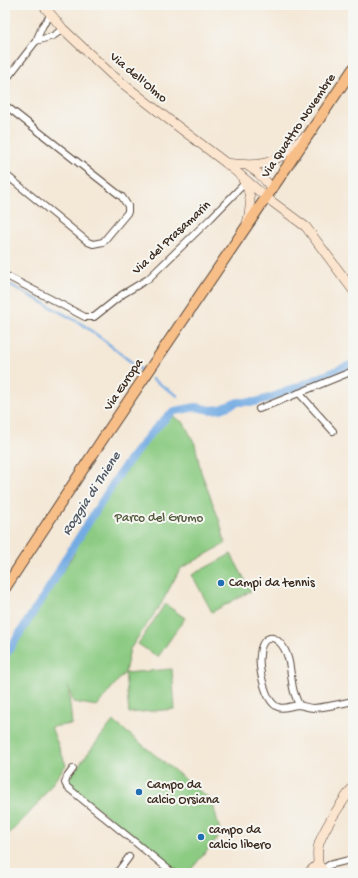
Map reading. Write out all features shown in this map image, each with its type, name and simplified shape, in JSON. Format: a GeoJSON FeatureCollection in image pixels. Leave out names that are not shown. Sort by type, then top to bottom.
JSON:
{"type":"FeatureCollection","features":[{"type":"Feature","properties":{"kind":"main road","name":"Via dell'Olmo"},"geometry":{"type":"LineString","coordinates":[[43,5],[63,29],[112,75],[168,120],[226,163],[238,174],[245,183],[250,210],[246,229]]}},
{"type":"Feature","properties":{"kind":"main road","name":"Via Quattro Novembre"},"geometry":{"type":"LineString","coordinates":[[270,194],[353,69]]}},
{"type":"Feature","properties":{"kind":"main road","name":"Via dell'Olmo"},"geometry":{"type":"LineString","coordinates":[[226,163],[248,166],[267,164],[288,152],[312,130]]}},
{"type":"Feature","properties":{"kind":"main road","name":"Via dell'Olmo"},"geometry":{"type":"LineString","coordinates":[[248,166],[259,173],[267,181],[270,194]]}},
{"type":"Feature","properties":{"kind":"main road","name":"Via dell'Olmo"},"geometry":{"type":"LineString","coordinates":[[238,174],[270,194]]}},
{"type":"Feature","properties":{"kind":"main road","name":"Via Europa"},"geometry":{"type":"LineString","coordinates":[[5,588],[111,427],[270,194]]}},
{"type":"Feature","properties":{"kind":"main road"},"geometry":{"type":"LineString","coordinates":[[270,194],[306,227],[353,290]]}},
{"type":"Feature","properties":{"kind":"main road"},"geometry":{"type":"LineString","coordinates":[[308,873],[322,869],[318,849],[323,834],[344,799],[353,788]]}},
{"type":"Feature","properties":{"kind":"street"},"geometry":{"type":"LineString","coordinates":[[5,82],[36,41],[43,25],[51,15]]}},
{"type":"Feature","properties":{"kind":"street"},"geometry":{"type":"LineString","coordinates":[[36,41],[53,36],[63,29]]}},
{"type":"Feature","properties":{"kind":"street"},"geometry":{"type":"LineString","coordinates":[[5,105],[122,197],[128,206],[128,212],[103,242],[93,244],[88,242],[5,174]]}},
{"type":"Feature","properties":{"kind":"street","name":"Via del Prasamarin"},"geometry":{"type":"LineString","coordinates":[[5,275],[64,304],[85,317],[94,317],[123,294],[148,279],[245,183]]}},
{"type":"Feature","properties":{"kind":"street"},"geometry":{"type":"LineString","coordinates":[[259,409],[353,371]]}},
{"type":"Feature","properties":{"kind":"street"},"geometry":{"type":"LineString","coordinates":[[299,393],[334,431]]}},
{"type":"Feature","properties":{"kind":"street"},"geometry":{"type":"LineString","coordinates":[[299,705],[295,696],[292,674],[285,650],[275,639],[271,638],[266,640],[261,646],[259,658],[262,681],[268,698],[276,707],[281,708],[299,705],[313,708],[353,701]]}},
{"type":"Feature","properties":{"kind":"street"},"geometry":{"type":"LineString","coordinates":[[73,769],[67,777],[65,784],[67,787],[174,873]]}},
{"type":"Feature","properties":{"kind":"street"},"geometry":{"type":"LineString","coordinates":[[117,873],[129,857]]}},
{"type":"Feature","properties":{"kind":"street"},"geometry":{"type":"LineString","coordinates":[[322,869],[329,865],[353,859]]}},
{"type":"Feature","properties":{"kind":"green space","name":"Parco del Grumo"},"geometry":{"type":"Polygon","coordinates":[[[171,415],[184,423],[195,444],[201,472],[220,522],[225,544],[180,569],[161,604],[130,649],[125,672],[97,706],[73,702],[68,686],[72,724],[51,727],[66,765],[35,807],[5,838],[5,659],[74,554],[73,545],[105,503],[113,485],[141,446],[164,420],[171,415]]]}},
{"type":"Feature","properties":{"kind":"green space","name":"Campi da tennis"},"geometry":{"type":"Polygon","coordinates":[[[231,554],[251,591],[212,612],[192,575],[231,554]]]}},
{"type":"Feature","properties":{"kind":"green space"},"geometry":{"type":"Polygon","coordinates":[[[165,604],[185,618],[158,657],[138,644],[165,604]]]}},
{"type":"Feature","properties":{"kind":"green space"},"geometry":{"type":"Polygon","coordinates":[[[172,669],[175,709],[129,713],[125,673],[172,669]]]}},
{"type":"Feature","properties":{"kind":"green space","name":"Campo da calcio Orsiana"},"geometry":{"type":"Polygon","coordinates":[[[113,721],[212,801],[221,834],[188,873],[180,873],[65,783],[113,721]]]}},
{"type":"Feature","properties":{"kind":"waterway"},"geometry":{"type":"LineString","coordinates":[[5,282],[82,324],[141,370]]}},
{"type":"Feature","properties":{"kind":"waterway","name":"Roggia di Thiene"},"geometry":{"type":"LineString","coordinates":[[5,656],[53,582],[67,556],[122,470],[151,433],[169,415],[175,411],[196,407],[211,410],[221,409],[238,402],[255,402],[273,397],[353,364]]}},
{"type":"Feature","properties":{"kind":"waterway"},"geometry":{"type":"LineString","coordinates":[[152,379],[178,396]]}},
{"type":"Feature","properties":{"kind":"place","name":"Campi da tennis"},"geometry":{"type":"Point","coordinates":[221,583]}},
{"type":"Feature","properties":{"kind":"place","name":"Campo da calcio Orsiana"},"geometry":{"type":"Point","coordinates":[139,792]}},
{"type":"Feature","properties":{"kind":"place","name":"campo da calcio libero"},"geometry":{"type":"Point","coordinates":[201,837]}}]}
